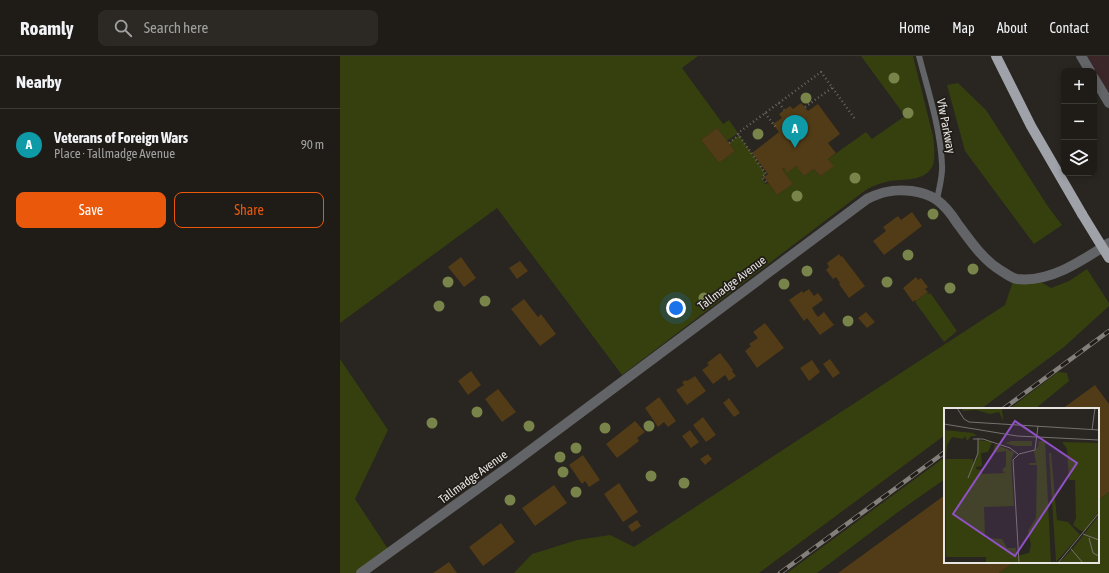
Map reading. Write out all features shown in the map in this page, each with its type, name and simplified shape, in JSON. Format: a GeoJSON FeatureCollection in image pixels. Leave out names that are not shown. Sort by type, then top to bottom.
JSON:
{"type":"FeatureCollection","features":[{"type":"Feature","properties":{"kind":"main road"},"geometry":{"type":"LineString","coordinates":[[996,56],[1031,126],[1109,258]]}},
{"type":"Feature","properties":{"kind":"street"},"geometry":{"type":"LineString","coordinates":[[1081,56],[1088,68]]}},
{"type":"Feature","properties":{"kind":"street"},"geometry":{"type":"LineString","coordinates":[[1097,83],[1109,103]]}},
{"type":"Feature","properties":{"kind":"street","name":"Tallmadge Avenue"},"geometry":{"type":"LineString","coordinates":[[361,573],[502,472],[868,199],[881,192],[902,190],[918,192],[937,200],[950,213],[986,260],[1014,278],[1034,278],[1052,274],[1070,266],[1109,243]]}},
{"type":"Feature","properties":{"kind":"lane","name":"Vfw Parkway"},"geometry":{"type":"LineString","coordinates":[[919,56],[938,130],[942,165],[937,200]]}},
{"type":"Feature","properties":{"kind":"path"},"geometry":{"type":"LineString","coordinates":[[729,143],[739,135],[738,133],[820,72],[855,119]]}},
{"type":"Feature","properties":{"kind":"path"},"geometry":{"type":"LineString","coordinates":[[804,107],[832,88]]}},
{"type":"Feature","properties":{"kind":"path"},"geometry":{"type":"LineString","coordinates":[[779,103],[784,110]]}},
{"type":"Feature","properties":{"kind":"path"},"geometry":{"type":"LineString","coordinates":[[765,113],[777,129]]}},
{"type":"Feature","properties":{"kind":"path"},"geometry":{"type":"LineString","coordinates":[[739,135],[766,174],[762,177],[766,182]]}},
{"type":"Feature","properties":{"kind":"shaded area"},"geometry":{"type":"Polygon","coordinates":[[[1081,56],[1109,56],[1109,103],[1097,83],[1097,68],[1088,68],[1081,56]]]}},
{"type":"Feature","properties":{"kind":"green space"},"geometry":{"type":"Polygon","coordinates":[[[340,56],[698,56],[682,68],[723,124],[729,120],[738,133],[727,141],[717,128],[701,140],[719,163],[735,151],[729,143],[739,135],[766,174],[762,177],[765,184],[768,183],[777,195],[793,184],[782,169],[784,168],[787,172],[796,166],[804,176],[814,169],[820,176],[833,166],[828,159],[866,132],[872,139],[905,116],[861,56],[913,56],[933,136],[934,161],[932,167],[923,176],[883,183],[871,187],[863,192],[622,375],[497,208],[340,323],[340,56]]]}},
{"type":"Feature","properties":{"kind":"green space"},"geometry":{"type":"Polygon","coordinates":[[[958,83],[986,110],[1049,208],[1062,225],[1034,244],[965,151],[947,85],[958,83]]]}},
{"type":"Feature","properties":{"kind":"green space"},"geometry":{"type":"Polygon","coordinates":[[[1087,269],[1109,303],[1109,306],[1064,347],[982,408],[944,408],[944,436],[759,573],[514,573],[532,554],[577,540],[610,535],[634,547],[1005,305],[1014,278],[1034,278],[1051,288],[1069,281],[1087,269]]]}},
{"type":"Feature","properties":{"kind":"green space"},"geometry":{"type":"Polygon","coordinates":[[[927,293],[931,294],[957,331],[944,342],[915,302],[927,293]]]}},
{"type":"Feature","properties":{"kind":"green space"},"geometry":{"type":"Polygon","coordinates":[[[340,359],[388,430],[355,499],[390,552],[361,573],[340,573],[340,359]]]}},
{"type":"Feature","properties":{"kind":"green space"},"geometry":{"type":"Polygon","coordinates":[[[1058,372],[1067,373],[1069,381],[1036,408],[1010,408],[1058,372]]]}},
{"type":"Feature","properties":{"kind":"green space"},"geometry":{"type":"Polygon","coordinates":[[[944,458],[944,480],[898,512],[817,573],[787,573],[944,458]]]}},
{"type":"Feature","properties":{"kind":"green space"},"geometry":{"type":"Polygon","coordinates":[[[1109,492],[1109,573],[999,573],[1013,563],[1099,563],[1099,499],[1109,492]]]}},
{"type":"Feature","properties":{"kind":"building"},"geometry":{"type":"Polygon","coordinates":[[[801,103],[808,111],[818,104],[840,134],[828,143],[836,153],[828,159],[834,166],[820,176],[814,169],[804,176],[796,166],[787,173],[784,168],[782,169],[793,184],[777,195],[764,177],[768,174],[752,153],[779,132],[773,124],[782,118],[779,114],[790,106],[793,109],[801,103]]]}},
{"type":"Feature","properties":{"kind":"building"},"geometry":{"type":"Polygon","coordinates":[[[717,128],[735,151],[719,163],[701,140],[717,128]]]}},
{"type":"Feature","properties":{"kind":"building"},"geometry":{"type":"Polygon","coordinates":[[[912,212],[922,226],[884,255],[873,241],[886,231],[883,227],[898,216],[901,220],[912,212]]]}},
{"type":"Feature","properties":{"kind":"building"},"geometry":{"type":"Polygon","coordinates":[[[839,254],[865,286],[849,298],[836,277],[833,279],[826,270],[829,267],[827,263],[839,254]]]}},
{"type":"Feature","properties":{"kind":"building"},"geometry":{"type":"Polygon","coordinates":[[[461,257],[476,278],[464,287],[448,267],[461,257]]]}},
{"type":"Feature","properties":{"kind":"building"},"geometry":{"type":"Polygon","coordinates":[[[520,261],[528,271],[517,279],[509,268],[520,261]]]}},
{"type":"Feature","properties":{"kind":"building"},"geometry":{"type":"Polygon","coordinates":[[[916,277],[918,280],[921,278],[928,287],[925,289],[928,292],[913,302],[903,288],[916,277]]]}},
{"type":"Feature","properties":{"kind":"building"},"geometry":{"type":"Polygon","coordinates":[[[809,289],[814,296],[818,293],[823,300],[812,308],[815,313],[818,317],[824,312],[834,325],[820,335],[807,318],[804,321],[789,300],[802,291],[803,293],[809,289]]]}},
{"type":"Feature","properties":{"kind":"building"},"geometry":{"type":"Polygon","coordinates":[[[524,299],[538,317],[541,314],[556,334],[540,346],[511,309],[524,299]]]}},
{"type":"Feature","properties":{"kind":"building"},"geometry":{"type":"Polygon","coordinates":[[[866,312],[875,322],[867,328],[858,318],[866,312]]]}},
{"type":"Feature","properties":{"kind":"building"},"geometry":{"type":"Polygon","coordinates":[[[765,323],[784,348],[757,368],[745,351],[751,346],[749,344],[758,338],[753,332],[765,323]]]}},
{"type":"Feature","properties":{"kind":"building"},"geometry":{"type":"Polygon","coordinates":[[[720,353],[736,376],[729,381],[725,375],[713,384],[702,370],[709,365],[707,363],[720,353]]]}},
{"type":"Feature","properties":{"kind":"building"},"geometry":{"type":"Polygon","coordinates":[[[830,359],[840,373],[833,378],[823,364],[830,359]]]}},
{"type":"Feature","properties":{"kind":"building"},"geometry":{"type":"Polygon","coordinates":[[[812,360],[820,372],[809,381],[800,368],[812,360]]]}},
{"type":"Feature","properties":{"kind":"building"},"geometry":{"type":"Polygon","coordinates":[[[471,371],[481,385],[468,395],[458,381],[471,371]]]}},
{"type":"Feature","properties":{"kind":"building"},"geometry":{"type":"Polygon","coordinates":[[[695,376],[706,391],[687,405],[676,390],[684,385],[682,382],[695,376]]]}},
{"type":"Feature","properties":{"kind":"building"},"geometry":{"type":"Polygon","coordinates":[[[1095,385],[1109,404],[1109,492],[1099,499],[1099,408],[1063,408],[1095,385]]]}},
{"type":"Feature","properties":{"kind":"building"},"geometry":{"type":"Polygon","coordinates":[[[498,389],[516,412],[502,422],[485,399],[498,389]]]}},
{"type":"Feature","properties":{"kind":"building"},"geometry":{"type":"Polygon","coordinates":[[[659,397],[676,421],[668,427],[664,422],[658,427],[645,408],[659,397]]]}},
{"type":"Feature","properties":{"kind":"building"},"geometry":{"type":"Polygon","coordinates":[[[729,398],[740,413],[734,417],[723,403],[729,398]]]}},
{"type":"Feature","properties":{"kind":"building"},"geometry":{"type":"Polygon","coordinates":[[[703,417],[716,435],[706,442],[693,425],[703,417]]]}},
{"type":"Feature","properties":{"kind":"building"},"geometry":{"type":"Polygon","coordinates":[[[635,421],[645,432],[637,438],[639,441],[617,458],[606,444],[635,421]]]}},
{"type":"Feature","properties":{"kind":"building"},"geometry":{"type":"Polygon","coordinates":[[[690,430],[699,442],[691,448],[682,436],[690,430]]]}},
{"type":"Feature","properties":{"kind":"building"},"geometry":{"type":"Polygon","coordinates":[[[708,454],[712,459],[705,465],[700,459],[708,454]]]}},
{"type":"Feature","properties":{"kind":"building"},"geometry":{"type":"Polygon","coordinates":[[[583,455],[600,480],[589,487],[585,481],[582,484],[569,465],[583,455]]]}},
{"type":"Feature","properties":{"kind":"building"},"geometry":{"type":"Polygon","coordinates":[[[619,483],[638,512],[623,522],[604,494],[619,483]]]}},
{"type":"Feature","properties":{"kind":"building"},"geometry":{"type":"Polygon","coordinates":[[[554,485],[567,503],[535,526],[522,508],[554,485]]]}},
{"type":"Feature","properties":{"kind":"building"},"geometry":{"type":"Polygon","coordinates":[[[944,496],[944,563],[1013,563],[999,573],[838,573],[944,496]]]}},
{"type":"Feature","properties":{"kind":"building"},"geometry":{"type":"Polygon","coordinates":[[[637,520],[641,526],[632,532],[628,526],[637,520]]]}},
{"type":"Feature","properties":{"kind":"building"},"geometry":{"type":"Polygon","coordinates":[[[501,523],[515,542],[483,566],[469,547],[501,523]]]}},
{"type":"Feature","properties":{"kind":"building"},"geometry":{"type":"Polygon","coordinates":[[[449,562],[457,573],[433,573],[449,562]]]}},
{"type":"Feature","properties":{"kind":"railway"},"geometry":{"type":"LineString","coordinates":[[1004,408],[1109,331]]}},
{"type":"Feature","properties":{"kind":"railway"},"geometry":{"type":"LineString","coordinates":[[780,573],[944,453]]}},
{"type":"Feature","properties":{"kind":"place","name":"Veterans of Foreign Wars"},"geometry":{"type":"Point","coordinates":[795,148]}}]}
